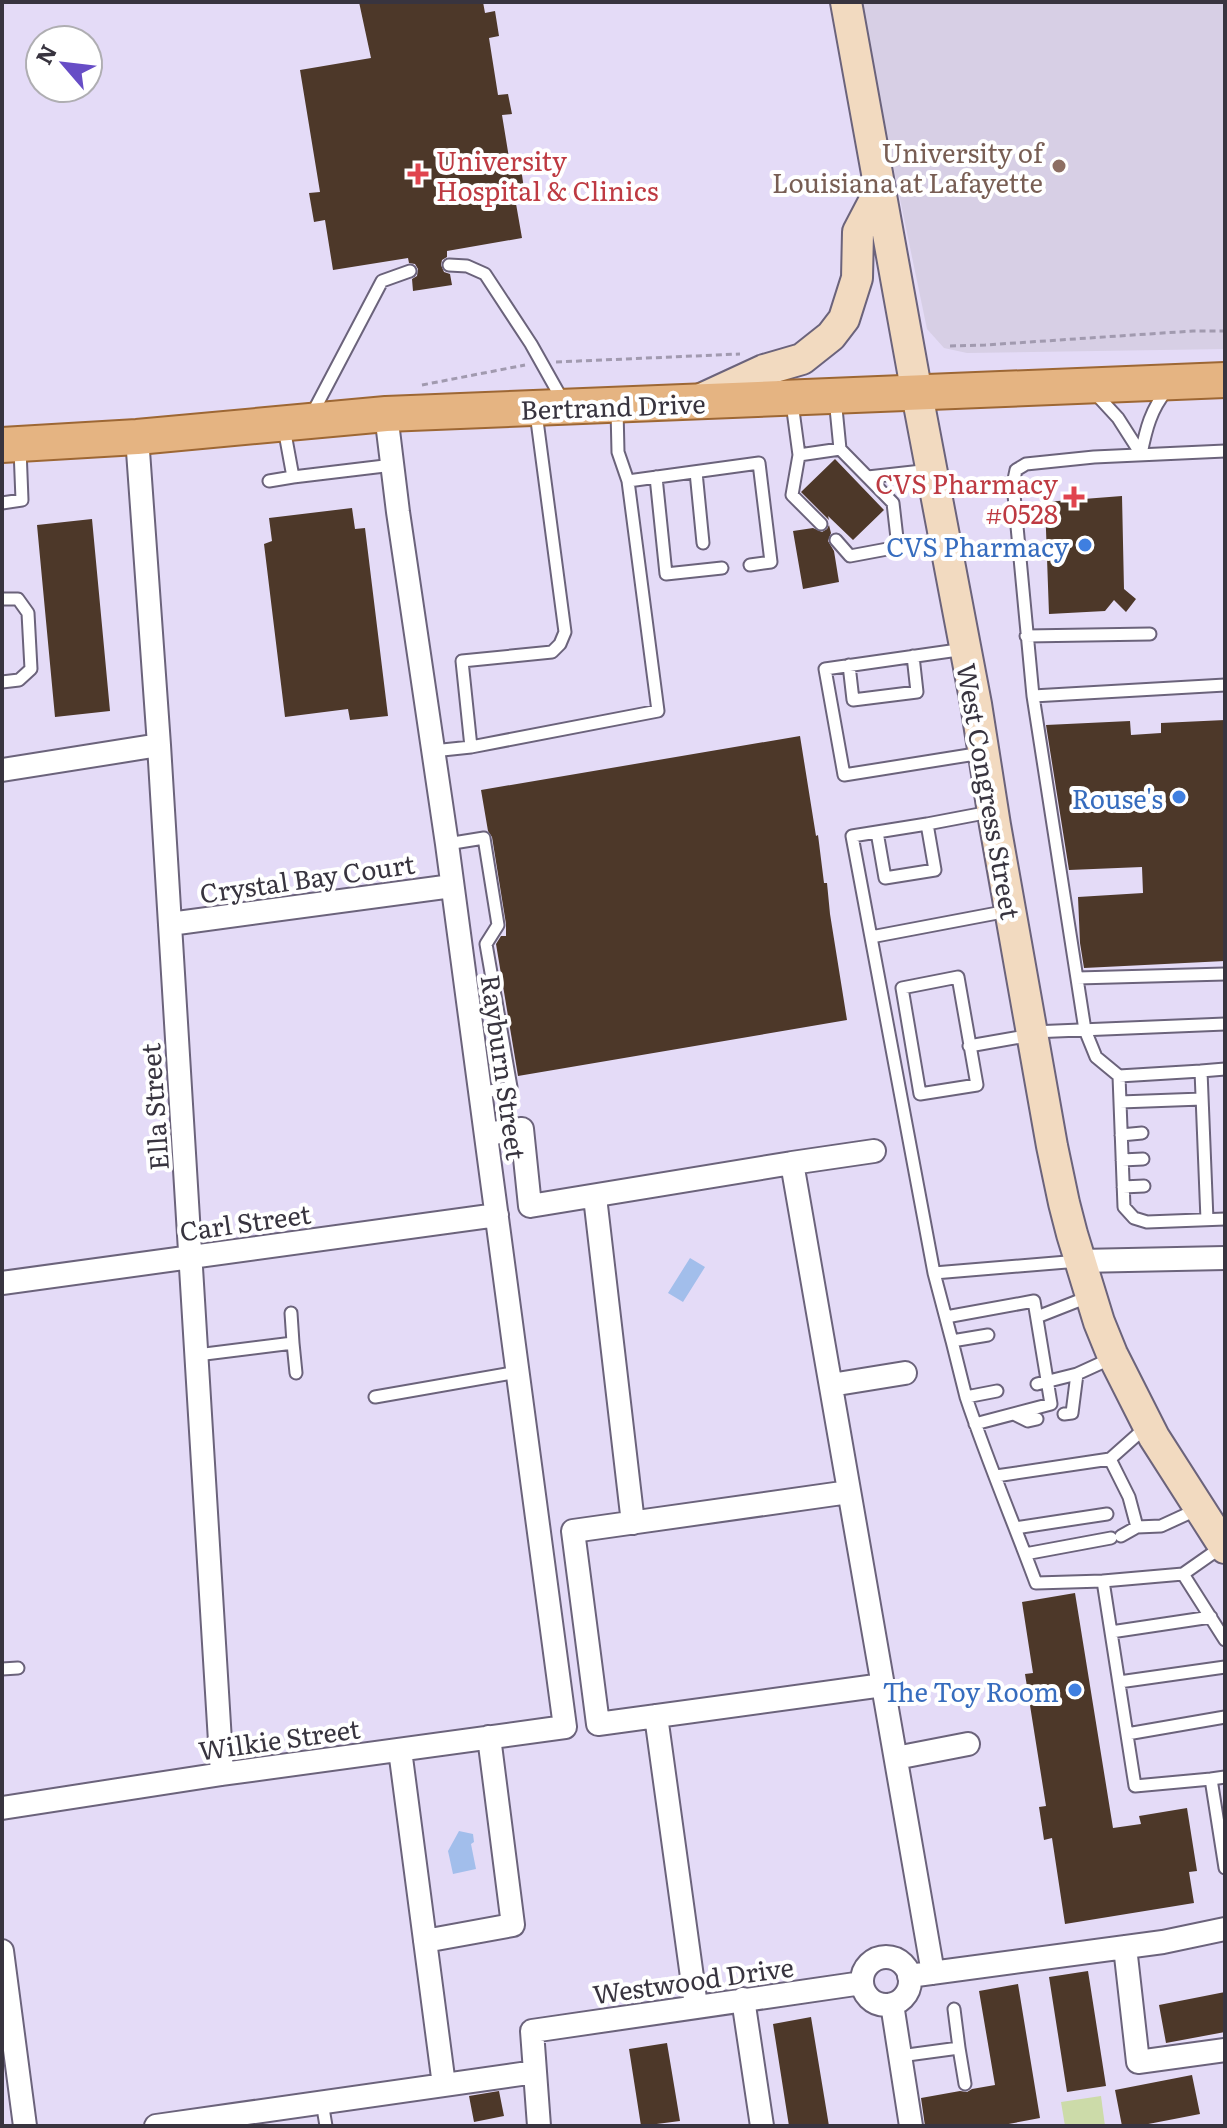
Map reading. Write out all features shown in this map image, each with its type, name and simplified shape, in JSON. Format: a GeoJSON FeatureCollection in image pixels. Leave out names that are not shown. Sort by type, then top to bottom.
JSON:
{"type":"FeatureCollection","features":[{"type":"Feature","properties":{"kind":"main road","name":"West Congress Street"},"geometry":{"type":"LineString","coordinates":[[846,2],[966,649],[1058,1175],[1072,1234],[1099,1322],[1114,1357],[1148,1425],[1224,1547]]}},
{"type":"Feature","properties":{"kind":"main road"},"geometry":{"type":"LineString","coordinates":[[696,401],[764,370],[802,359],[831,336],[844,319],[857,278],[858,232],[880,190]]}},
{"type":"Feature","properties":{"kind":"main road","name":"Bertrand Drive"},"geometry":{"type":"LineString","coordinates":[[11,444],[137,437],[386,414],[1225,380]]}},
{"type":"Feature","properties":{"kind":"street","name":"Rayburn Street"},"geometry":{"type":"LineString","coordinates":[[386,414],[565,1727]]}},
{"type":"Feature","properties":{"kind":"street","name":"Ella Street"},"geometry":{"type":"LineString","coordinates":[[137,437],[159,745],[222,1774]]}},
{"type":"Feature","properties":{"kind":"street"},"geometry":{"type":"LineString","coordinates":[[2,770],[159,745]]}},
{"type":"Feature","properties":{"kind":"street","name":"Crystal Bay Court"},"geometry":{"type":"LineString","coordinates":[[170,924],[452,886]]}},
{"type":"Feature","properties":{"kind":"street"},"geometry":{"type":"LineString","coordinates":[[486,1134],[522,1129],[530,1206],[874,1151]]}},
{"type":"Feature","properties":{"kind":"street"},"geometry":{"type":"LineString","coordinates":[[792,1163],[933,1973]]}},
{"type":"Feature","properties":{"kind":"street"},"geometry":{"type":"LineString","coordinates":[[595,1197],[633,1523]]}},
{"type":"Feature","properties":{"kind":"street","name":"Carl Street"},"geometry":{"type":"LineString","coordinates":[[2,1283],[497,1215]]}},
{"type":"Feature","properties":{"kind":"street"},"geometry":{"type":"LineString","coordinates":[[1080,1261],[1225,1258]]}},
{"type":"Feature","properties":{"kind":"street"},"geometry":{"type":"LineString","coordinates":[[831,1385],[905,1373]]}},
{"type":"Feature","properties":{"kind":"street"},"geometry":{"type":"LineString","coordinates":[[540,1536],[849,1492]]}},
{"type":"Feature","properties":{"kind":"street"},"geometry":{"type":"LineString","coordinates":[[573,1531],[598,1724],[883,1685]]}},
{"type":"Feature","properties":{"kind":"street"},"geometry":{"type":"LineString","coordinates":[[554,1645],[587,1641]]}},
{"type":"Feature","properties":{"kind":"street"},"geometry":{"type":"LineString","coordinates":[[656,1716],[696,2006]]}},
{"type":"Feature","properties":{"kind":"street","name":"Wilkie Street"},"geometry":{"type":"LineString","coordinates":[[2,1808],[565,1727]]}},
{"type":"Feature","properties":{"kind":"street"},"geometry":{"type":"LineString","coordinates":[[425,1941],[513,1925],[489,1737]]}},
{"type":"Feature","properties":{"kind":"street"},"geometry":{"type":"LineString","coordinates":[[896,1758],[968,1744]]}},
{"type":"Feature","properties":{"kind":"street"},"geometry":{"type":"LineString","coordinates":[[400,1750],[444,2085]]}},
{"type":"Feature","properties":{"kind":"street"},"geometry":{"type":"LineString","coordinates":[[909,1976],[1188,1938],[1225,1929]]}},
{"type":"Feature","properties":{"kind":"street"},"geometry":{"type":"LineString","coordinates":[[1125,1947],[1138,2062],[1225,2050]]}},
{"type":"Feature","properties":{"kind":"street"},"geometry":{"type":"LineString","coordinates":[[2,1951],[25,2126]]}},
{"type":"Feature","properties":{"kind":"street"},"geometry":{"type":"LineString","coordinates":[[885,1958],[901,1963],[909,1976],[903,1999],[892,2004],[874,2002],[868,1997],[862,1983],[871,1963],[885,1958]]}},
{"type":"Feature","properties":{"kind":"street","name":"Westwood Drive"},"geometry":{"type":"LineString","coordinates":[[535,2072],[532,2031],[862,1983]]}},
{"type":"Feature","properties":{"kind":"street"},"geometry":{"type":"LineString","coordinates":[[743,1999],[762,2126]]}},
{"type":"Feature","properties":{"kind":"street"},"geometry":{"type":"LineString","coordinates":[[892,2004],[911,2126]]}},
{"type":"Feature","properties":{"kind":"street"},"geometry":{"type":"LineString","coordinates":[[156,2126],[535,2072],[539,2126]]}},
{"type":"Feature","properties":{"kind":"lane"},"geometry":{"type":"LineString","coordinates":[[449,265],[467,266],[485,274],[541,363],[550,407],[565,632],[552,652],[462,661],[471,747]]}},
{"type":"Feature","properties":{"kind":"lane"},"geometry":{"type":"LineString","coordinates":[[293,477],[296,423],[382,281],[410,271]]}},
{"type":"Feature","properties":{"kind":"lane"},"geometry":{"type":"LineString","coordinates":[[1141,454],[1147,424],[1157,402],[1173,382]]}},
{"type":"Feature","properties":{"kind":"lane"},"geometry":{"type":"LineString","coordinates":[[1088,386],[1118,418],[1141,454]]}},
{"type":"Feature","properties":{"kind":"lane"},"geometry":{"type":"LineString","coordinates":[[834,397],[840,449],[851,468],[868,477],[931,470]]}},
{"type":"Feature","properties":{"kind":"lane"},"geometry":{"type":"LineString","coordinates":[[791,398],[799,455],[792,495],[809,507],[821,524]]}},
{"type":"Feature","properties":{"kind":"lane"},"geometry":{"type":"LineString","coordinates":[[433,751],[471,747],[658,711],[628,481],[618,452],[617,404]]}},
{"type":"Feature","properties":{"kind":"lane"},"geometry":{"type":"LineString","coordinates":[[2,503],[22,500],[11,444]]}},
{"type":"Feature","properties":{"kind":"lane"},"geometry":{"type":"LineString","coordinates":[[799,455],[840,449]]}},
{"type":"Feature","properties":{"kind":"lane"},"geometry":{"type":"LineString","coordinates":[[1225,451],[1094,457],[1026,464],[1016,470],[1013,484],[1033,696],[1085,1030],[1096,1057],[1119,1076],[1225,1069]]}},
{"type":"Feature","properties":{"kind":"lane"},"geometry":{"type":"LineString","coordinates":[[628,481],[759,463],[771,562],[750,565]]}},
{"type":"Feature","properties":{"kind":"lane"},"geometry":{"type":"LineString","coordinates":[[269,481],[393,465]]}},
{"type":"Feature","properties":{"kind":"lane"},"geometry":{"type":"LineString","coordinates":[[696,472],[703,543]]}},
{"type":"Feature","properties":{"kind":"lane"},"geometry":{"type":"LineString","coordinates":[[656,477],[666,574],[722,568]]}},
{"type":"Feature","properties":{"kind":"lane"},"geometry":{"type":"LineString","coordinates":[[868,477],[874,491],[893,503],[898,547]]}},
{"type":"Feature","properties":{"kind":"lane"},"geometry":{"type":"LineString","coordinates":[[836,540],[850,556],[898,547],[945,543]]}},
{"type":"Feature","properties":{"kind":"lane"},"geometry":{"type":"LineString","coordinates":[[2,599],[18,599],[28,613],[31,669],[19,680],[2,682]]}},
{"type":"Feature","properties":{"kind":"lane"},"geometry":{"type":"LineString","coordinates":[[1026,636],[1150,634]]}},
{"type":"Feature","properties":{"kind":"lane"},"geometry":{"type":"LineString","coordinates":[[966,649],[825,669],[844,775],[984,753]]}},
{"type":"Feature","properties":{"kind":"lane"},"geometry":{"type":"LineString","coordinates":[[849,665],[853,700],[917,692],[913,656]]}},
{"type":"Feature","properties":{"kind":"lane"},"geometry":{"type":"LineString","coordinates":[[1033,696],[1225,685]]}},
{"type":"Feature","properties":{"kind":"lane"},"geometry":{"type":"LineString","coordinates":[[994,812],[852,836],[934,1273],[966,1397],[1036,1583],[1183,1574],[1224,1547]]}},
{"type":"Feature","properties":{"kind":"lane"},"geometry":{"type":"LineString","coordinates":[[877,832],[885,878],[935,870],[927,824]]}},
{"type":"Feature","properties":{"kind":"lane"},"geometry":{"type":"LineString","coordinates":[[447,844],[484,838],[498,925],[486,944],[511,1087],[480,1093]]}},
{"type":"Feature","properties":{"kind":"lane"},"geometry":{"type":"LineString","coordinates":[[871,937],[1011,911]]}},
{"type":"Feature","properties":{"kind":"lane"},"geometry":{"type":"LineString","coordinates":[[461,948],[486,944]]}},
{"type":"Feature","properties":{"kind":"lane"},"geometry":{"type":"LineString","coordinates":[[1077,978],[1225,974]]}},
{"type":"Feature","properties":{"kind":"lane"},"geometry":{"type":"LineString","coordinates":[[958,977],[969,1046],[977,1085],[920,1094],[902,988],[958,977]]}},
{"type":"Feature","properties":{"kind":"lane"},"geometry":{"type":"LineString","coordinates":[[969,1046],[1032,1033],[1225,1024]]}},
{"type":"Feature","properties":{"kind":"lane"},"geometry":{"type":"LineString","coordinates":[[1201,1071],[1207,1220]]}},
{"type":"Feature","properties":{"kind":"lane"},"geometry":{"type":"LineString","coordinates":[[1119,1076],[1124,1207],[1134,1218],[1147,1222],[1225,1219]]}},
{"type":"Feature","properties":{"kind":"lane"},"geometry":{"type":"LineString","coordinates":[[1120,1102],[1202,1099]]}},
{"type":"Feature","properties":{"kind":"lane"},"geometry":{"type":"LineString","coordinates":[[1189,1131],[1203,1130]]}},
{"type":"Feature","properties":{"kind":"lane"},"geometry":{"type":"LineString","coordinates":[[1121,1135],[1142,1133]]}},
{"type":"Feature","properties":{"kind":"lane"},"geometry":{"type":"LineString","coordinates":[[1190,1157],[1205,1156]]}},
{"type":"Feature","properties":{"kind":"lane"},"geometry":{"type":"LineString","coordinates":[[1122,1160],[1143,1159]]}},
{"type":"Feature","properties":{"kind":"lane"},"geometry":{"type":"LineString","coordinates":[[1191,1184],[1206,1184]]}},
{"type":"Feature","properties":{"kind":"lane"},"geometry":{"type":"LineString","coordinates":[[1123,1187],[1144,1186]]}},
{"type":"Feature","properties":{"kind":"lane"},"geometry":{"type":"LineString","coordinates":[[934,1273],[1080,1261]]}},
{"type":"Feature","properties":{"kind":"lane"},"geometry":{"type":"LineString","coordinates":[[1034,1324],[1091,1296]]}},
{"type":"Feature","properties":{"kind":"lane"},"geometry":{"type":"LineString","coordinates":[[946,1317],[1034,1301],[1042,1382],[1051,1404],[975,1424]]}},
{"type":"Feature","properties":{"kind":"lane"},"geometry":{"type":"LineString","coordinates":[[291,1313],[296,1373]]}},
{"type":"Feature","properties":{"kind":"lane"},"geometry":{"type":"LineString","coordinates":[[952,1341],[988,1335]]}},
{"type":"Feature","properties":{"kind":"lane"},"geometry":{"type":"LineString","coordinates":[[197,1355],[293,1343]]}},
{"type":"Feature","properties":{"kind":"lane"},"geometry":{"type":"LineString","coordinates":[[1042,1382],[1077,1374],[1114,1357]]}},
{"type":"Feature","properties":{"kind":"lane"},"geometry":{"type":"LineString","coordinates":[[375,1397],[518,1372]]}},
{"type":"Feature","properties":{"kind":"lane"},"geometry":{"type":"LineString","coordinates":[[1064,1414],[1072,1413],[1077,1374]]}},
{"type":"Feature","properties":{"kind":"lane"},"geometry":{"type":"LineString","coordinates":[[966,1397],[997,1391]]}},
{"type":"Feature","properties":{"kind":"lane"},"geometry":{"type":"LineString","coordinates":[[1014,1414],[1028,1421],[1037,1419]]}},
{"type":"Feature","properties":{"kind":"lane"},"geometry":{"type":"LineString","coordinates":[[996,1476],[1110,1459],[1148,1425]]}},
{"type":"Feature","properties":{"kind":"lane"},"geometry":{"type":"LineString","coordinates":[[1110,1459],[1129,1497],[1137,1527]]}},
{"type":"Feature","properties":{"kind":"lane"},"geometry":{"type":"LineString","coordinates":[[1025,1554],[1116,1537],[1137,1527],[1161,1526],[1199,1508]]}},
{"type":"Feature","properties":{"kind":"lane"},"geometry":{"type":"LineString","coordinates":[[1015,1528],[1133,1512]]}},
{"type":"Feature","properties":{"kind":"lane"},"geometry":{"type":"LineString","coordinates":[[1183,1574],[1225,1640]]}},
{"type":"Feature","properties":{"kind":"lane"},"geometry":{"type":"LineString","coordinates":[[1103,1581],[1135,1786],[1225,1777]]}},
{"type":"Feature","properties":{"kind":"lane"},"geometry":{"type":"LineString","coordinates":[[1111,1632],[1211,1617]]}},
{"type":"Feature","properties":{"kind":"lane"},"geometry":{"type":"LineString","coordinates":[[1119,1682],[1225,1667]]}},
{"type":"Feature","properties":{"kind":"lane"},"geometry":{"type":"LineString","coordinates":[[2,1669],[18,1668]]}},
{"type":"Feature","properties":{"kind":"lane"},"geometry":{"type":"LineString","coordinates":[[1127,1734],[1225,1717]]}},
{"type":"Feature","properties":{"kind":"lane"},"geometry":{"type":"LineString","coordinates":[[1211,1779],[1222,1824],[1225,1868]]}},
{"type":"Feature","properties":{"kind":"lane"},"geometry":{"type":"LineString","coordinates":[[954,2009],[965,2084]]}},
{"type":"Feature","properties":{"kind":"lane"},"geometry":{"type":"LineString","coordinates":[[900,2056],[959,2048]]}},
{"type":"Feature","properties":{"kind":"lane"},"geometry":{"type":"LineString","coordinates":[[322,2102],[326,2126]]}},
{"type":"Feature","properties":{"kind":"path"},"geometry":{"type":"LineString","coordinates":[[950,346],[1225,331]]}},
{"type":"Feature","properties":{"kind":"path"},"geometry":{"type":"LineString","coordinates":[[420,386],[541,363],[752,354]]}},
{"type":"Feature","properties":{"kind":"shaded area","name":"University of Louisiana at Lafayette"},"geometry":{"type":"Polygon","coordinates":[[[859,2],[1225,2],[1225,349],[967,353],[944,348],[927,329],[859,2]]]}},
{"type":"Feature","properties":{"kind":"green space"},"geometry":{"type":"Polygon","coordinates":[[[1101,2096],[1105,2126],[1065,2126],[1061,2102],[1101,2096]]]}},
{"type":"Feature","properties":{"kind":"water"},"geometry":{"type":"Polygon","coordinates":[[[690,1258],[705,1267],[683,1302],[668,1293],[690,1258]]]}},
{"type":"Feature","properties":{"kind":"water"},"geometry":{"type":"Polygon","coordinates":[[[459,1831],[473,1834],[474,1842],[471,1844],[476,1869],[453,1874],[448,1851],[459,1831]]]}},
{"type":"Feature","properties":{"kind":"building"},"geometry":{"type":"Polygon","coordinates":[[[359,2],[483,2],[485,13],[495,11],[499,36],[489,38],[498,95],[508,94],[512,114],[502,115],[511,170],[521,168],[525,196],[515,198],[522,238],[447,251],[441,265],[444,272],[450,274],[452,285],[413,291],[412,279],[417,276],[418,269],[415,264],[409,263],[408,258],[333,270],[325,220],[314,222],[309,193],[320,192],[300,70],[371,58],[359,2]]]}},
{"type":"Feature","properties":{"kind":"building"},"geometry":{"type":"Polygon","coordinates":[[[835,459],[884,510],[853,540],[801,492],[835,459]]]}},
{"type":"Feature","properties":{"kind":"building","name":"CVS Pharmacy"},"geometry":{"type":"Polygon","coordinates":[[[1122,496],[1124,589],[1136,599],[1126,612],[1114,600],[1105,611],[1049,614],[1045,502],[1122,496]]]}},
{"type":"Feature","properties":{"kind":"building"},"geometry":{"type":"Polygon","coordinates":[[[352,508],[355,529],[365,528],[388,716],[350,720],[348,709],[285,717],[264,544],[272,541],[269,518],[352,508]]]}},
{"type":"Feature","properties":{"kind":"building"},"geometry":{"type":"Polygon","coordinates":[[[92,519],[110,711],[55,717],[37,525],[92,519]]]}},
{"type":"Feature","properties":{"kind":"building"},"geometry":{"type":"Polygon","coordinates":[[[829,525],[831,533],[828,541],[834,551],[839,582],[803,589],[793,531],[813,528],[822,532],[829,525]]]}},
{"type":"Feature","properties":{"kind":"building"},"geometry":{"type":"Polygon","coordinates":[[[1225,720],[1225,961],[1084,968],[1078,897],[1143,893],[1142,867],[1069,870],[1046,725],[1130,721],[1131,735],[1161,733],[1161,723],[1225,720]]]}},
{"type":"Feature","properties":{"kind":"building"},"geometry":{"type":"Polygon","coordinates":[[[800,736],[824,883],[827,883],[847,1020],[518,1076],[496,944],[501,936],[506,936],[506,924],[481,790],[800,736]]]}},
{"type":"Feature","properties":{"kind":"building"},"geometry":{"type":"Polygon","coordinates":[[[1075,1593],[1113,1828],[1141,1824],[1139,1816],[1187,1808],[1197,1871],[1189,1872],[1194,1903],[1065,1924],[1052,1838],[1044,1840],[1039,1807],[1046,1806],[1025,1674],[1033,1673],[1022,1602],[1075,1593]]]}},
{"type":"Feature","properties":{"kind":"building"},"geometry":{"type":"Polygon","coordinates":[[[1088,1971],[1106,2086],[1067,2092],[1049,1977],[1088,1971]]]}},
{"type":"Feature","properties":{"kind":"building"},"geometry":{"type":"Polygon","coordinates":[[[1018,1984],[1040,2118],[998,2126],[925,2126],[921,2098],[995,2085],[979,1991],[1018,1984]]]}},
{"type":"Feature","properties":{"kind":"building"},"geometry":{"type":"Polygon","coordinates":[[[1225,1992],[1225,2032],[1166,2043],[1159,2005],[1225,1992]]]}},
{"type":"Feature","properties":{"kind":"building"},"geometry":{"type":"Polygon","coordinates":[[[811,2017],[829,2126],[789,2126],[773,2024],[811,2017]]]}},
{"type":"Feature","properties":{"kind":"building"},"geometry":{"type":"Polygon","coordinates":[[[667,2043],[680,2121],[641,2126],[629,2049],[667,2043]]]}},
{"type":"Feature","properties":{"kind":"building"},"geometry":{"type":"Polygon","coordinates":[[[1192,2075],[1200,2114],[1138,2126],[1122,2126],[1115,2090],[1192,2075]]]}},
{"type":"Feature","properties":{"kind":"building"},"geometry":{"type":"Polygon","coordinates":[[[499,2091],[504,2116],[474,2122],[469,2096],[499,2091]]]}},
{"type":"Feature","properties":{"kind":"place","name":"University of Louisiana at Lafayette"},"geometry":{"type":"Point","coordinates":[1059,166]}},
{"type":"Feature","properties":{"kind":"place","name":"University Hospital & Clinics"},"geometry":{"type":"Point","coordinates":[418,174]}},
{"type":"Feature","properties":{"kind":"place","name":"CVS Pharmacy #0528"},"geometry":{"type":"Point","coordinates":[1074,497]}},
{"type":"Feature","properties":{"kind":"place","name":"CVS Pharmacy"},"geometry":{"type":"Point","coordinates":[1085,545]}},
{"type":"Feature","properties":{"kind":"place","name":"Rouse's"},"geometry":{"type":"Point","coordinates":[1179,797]}},
{"type":"Feature","properties":{"kind":"place","name":"The Toy Room"},"geometry":{"type":"Point","coordinates":[1075,1690]}}]}
